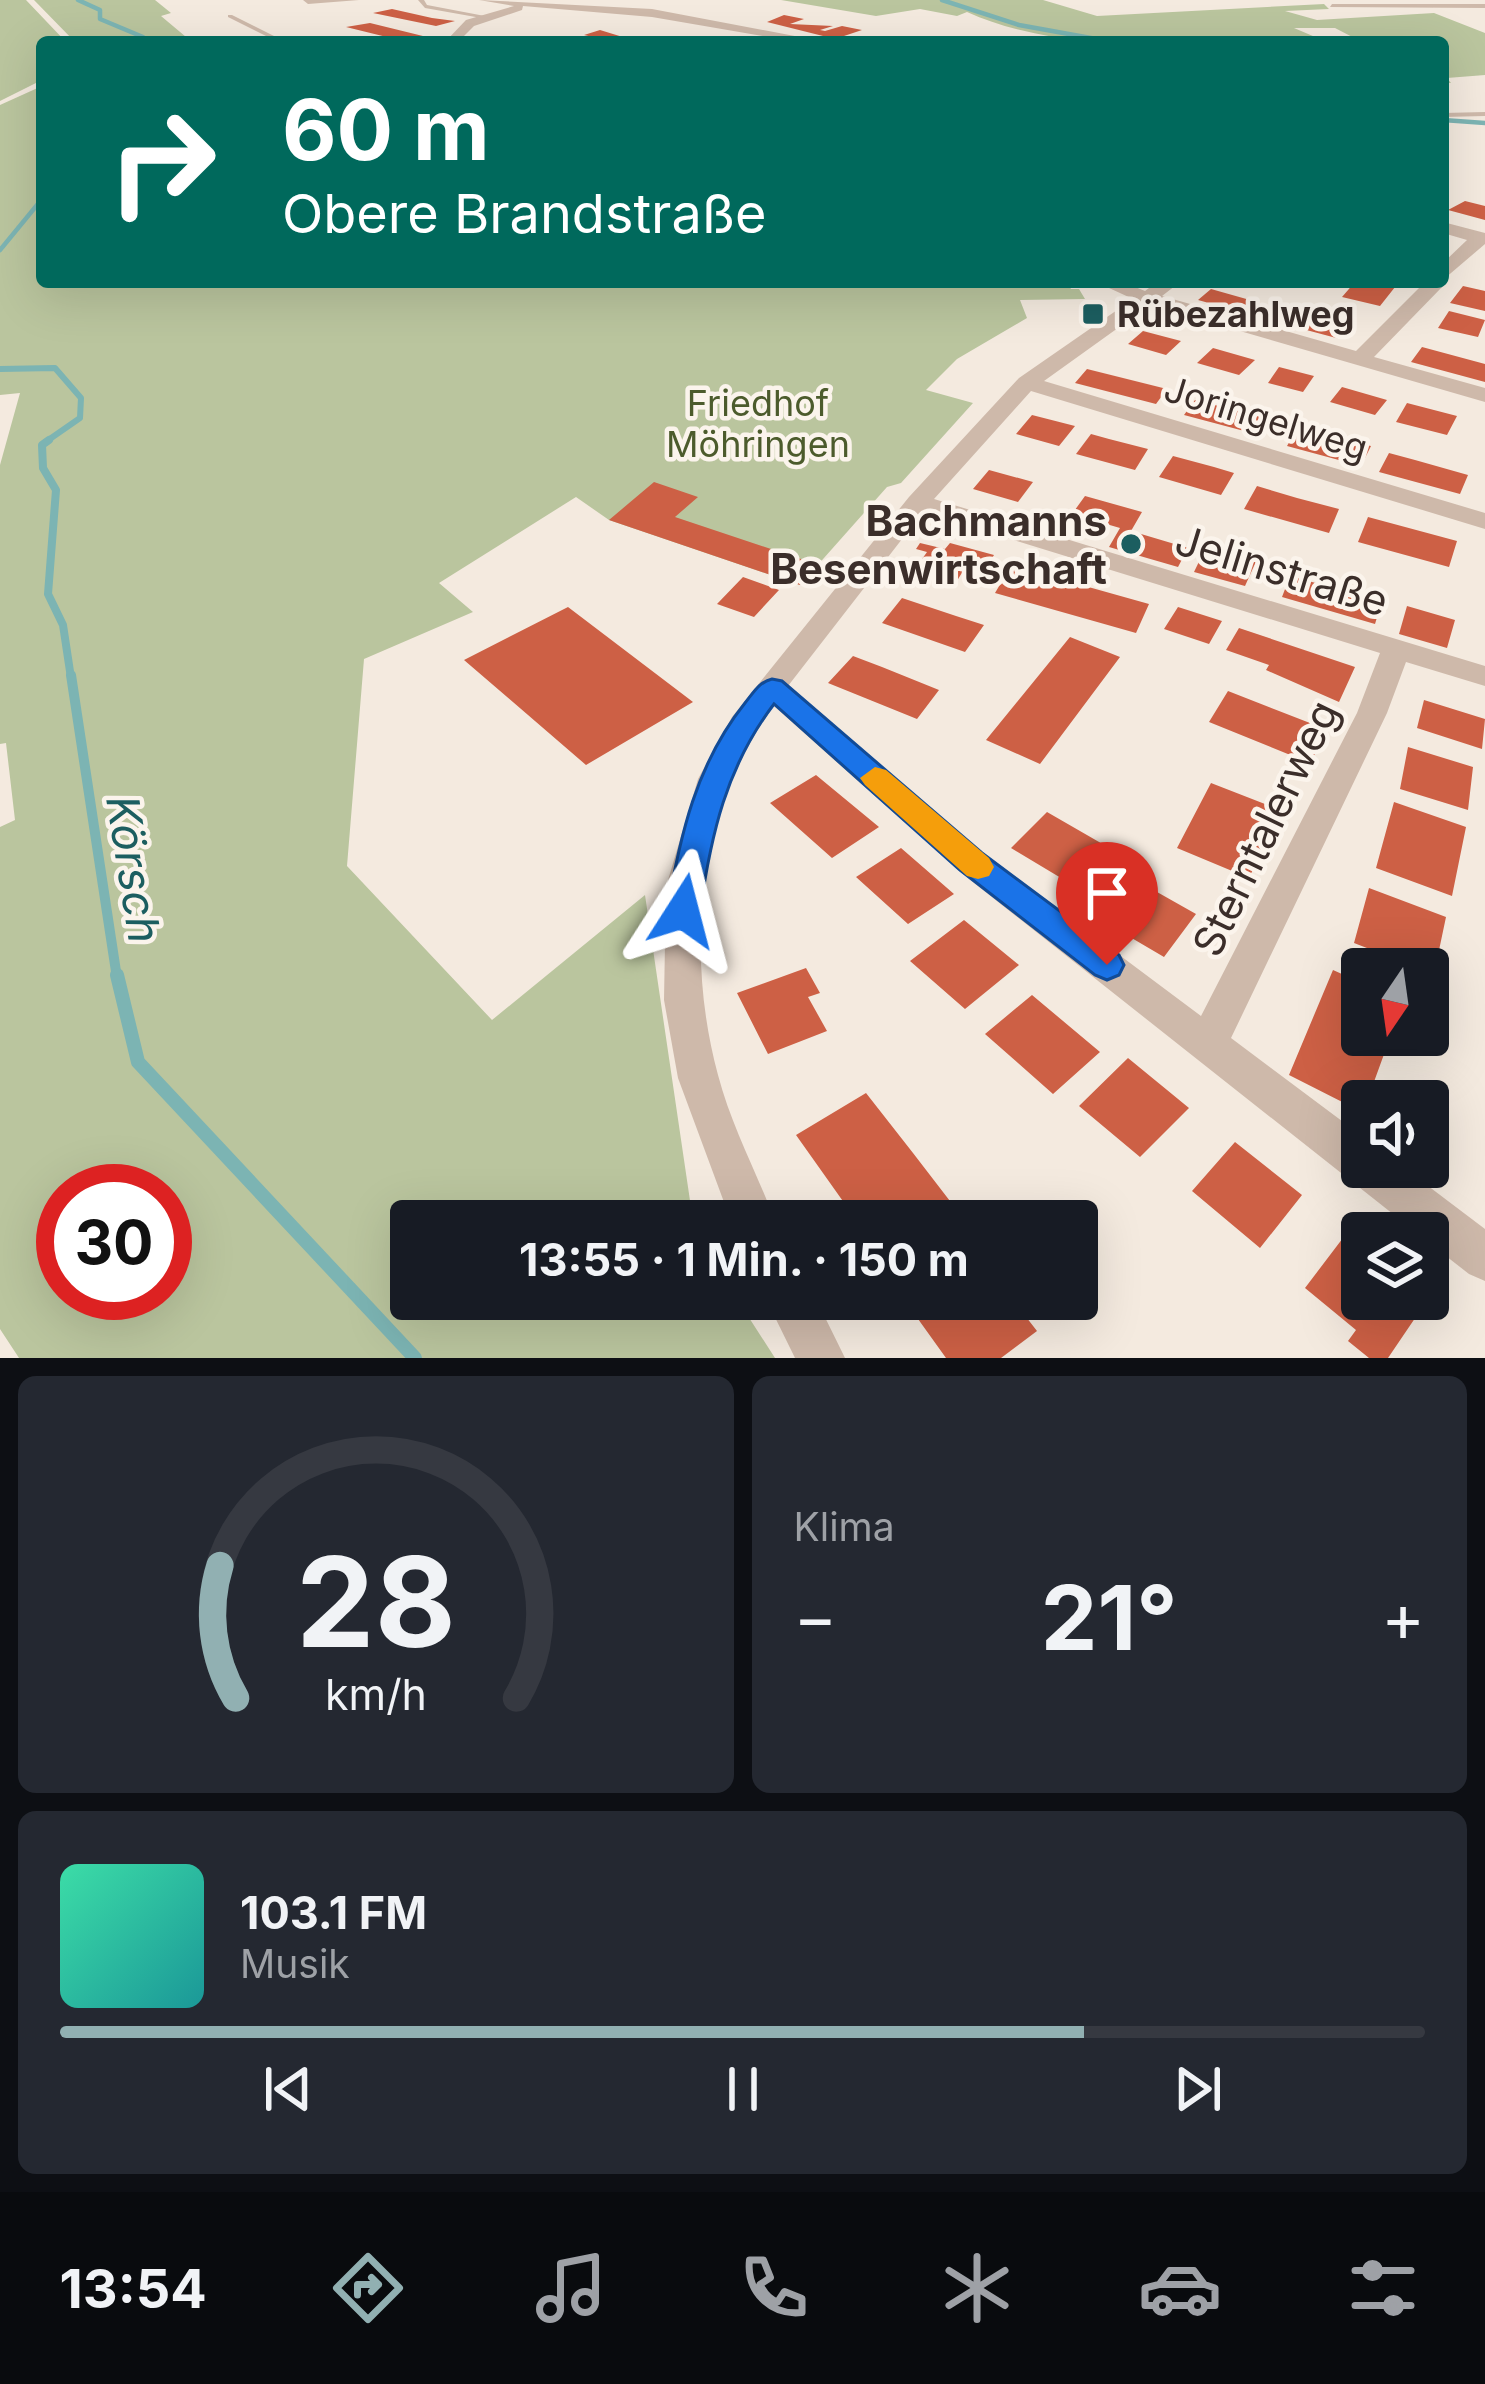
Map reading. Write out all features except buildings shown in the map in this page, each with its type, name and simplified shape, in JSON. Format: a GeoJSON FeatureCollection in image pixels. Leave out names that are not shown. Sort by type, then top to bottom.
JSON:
{"type":"FeatureCollection","features":[{"type":"Feature","properties":{"kind":"street"},"geometry":{"type":"LineString","coordinates":[[304,0],[353,0]]}},
{"type":"Feature","properties":{"kind":"street"},"geometry":{"type":"LineString","coordinates":[[485,0],[652,13],[785,36]]}},
{"type":"Feature","properties":{"kind":"street"},"geometry":{"type":"LineString","coordinates":[[456,36],[487,16],[544,5]]}},
{"type":"Feature","properties":{"kind":"street"},"geometry":{"type":"LineString","coordinates":[[1449,229],[1482,239]]}},
{"type":"Feature","properties":{"kind":"street"},"geometry":{"type":"LineString","coordinates":[[1449,269],[1482,239]]}},
{"type":"Feature","properties":{"kind":"street"},"geometry":{"type":"LineString","coordinates":[[1121,288],[1485,395]]}},
{"type":"Feature","properties":{"kind":"street"},"geometry":{"type":"LineString","coordinates":[[745,1200],[698,1078],[683,1000],[684,887],[714,779],[743,724],[918,502],[1027,383],[1161,288]]}},
{"type":"Feature","properties":{"kind":"street"},"geometry":{"type":"LineString","coordinates":[[1360,358],[1430,288]]}},
{"type":"Feature","properties":{"kind":"street","name":"Joringelweg"},"geometry":{"type":"LineString","coordinates":[[1027,383],[1485,521]]}},
{"type":"Feature","properties":{"kind":"street","name":"Jelinstraße"},"geometry":{"type":"LineString","coordinates":[[918,502],[1485,676]]}},
{"type":"Feature","properties":{"kind":"street","name":"Sterntalerweg"},"geometry":{"type":"LineString","coordinates":[[1208,1043],[1372,712],[1396,650]]}},
{"type":"Feature","properties":{"kind":"street"},"geometry":{"type":"LineString","coordinates":[[772,688],[971,862],[1341,1146]]}},
{"type":"Feature","properties":{"kind":"street"},"geometry":{"type":"LineString","coordinates":[[1395,1188],[1485,1258]]}},
{"type":"Feature","properties":{"kind":"street"},"geometry":{"type":"LineString","coordinates":[[801,1320],[821,1358]]}},
{"type":"Feature","properties":{"kind":"lane"},"geometry":{"type":"LineString","coordinates":[[421,0],[425,6],[487,16]]}},
{"type":"Feature","properties":{"kind":"lane"},"geometry":{"type":"LineString","coordinates":[[1332,6],[1485,6]]}},
{"type":"Feature","properties":{"kind":"lane"},"geometry":{"type":"LineString","coordinates":[[230,16],[271,36]]}},
{"type":"Feature","properties":{"kind":"lane"},"geometry":{"type":"LineString","coordinates":[[1449,115],[1485,114]]}},
{"type":"Feature","properties":{"kind":"green space"},"geometry":{"type":"Polygon","coordinates":[[[0,0],[26,0],[60,36],[36,36],[36,83],[0,101],[0,0]]]}},
{"type":"Feature","properties":{"kind":"green space"},"geometry":{"type":"Polygon","coordinates":[[[34,0],[155,0],[171,13],[161,16],[185,36],[69,36],[34,0]]]}},
{"type":"Feature","properties":{"kind":"green space"},"geometry":{"type":"Polygon","coordinates":[[[781,0],[1043,0],[1097,16],[1324,4],[1329,9],[1285,11],[1317,20],[1434,13],[1485,33],[1485,75],[1449,78],[1449,36],[1350,36],[1335,28],[1294,28],[1313,36],[1047,36],[967,12],[957,16],[920,9],[876,16],[781,0]]]}},
{"type":"Feature","properties":{"kind":"green space","name":"Friedhof Möhringen"},"geometry":{"type":"Polygon","coordinates":[[[36,89],[36,288],[1079,289],[1085,299],[1020,300],[1027,318],[957,359],[926,390],[973,403],[901,483],[887,487],[800,585],[609,520],[576,497],[439,583],[473,612],[364,659],[347,866],[492,1020],[645,895],[690,1200],[390,1200],[390,1320],[751,1320],[775,1358],[19,1358],[0,1329],[0,827],[15,820],[6,743],[0,744],[0,465],[20,393],[0,395],[0,105],[36,89]]]}},
{"type":"Feature","properties":{"kind":"waterway","name":"Körsch"},"geometry":{"type":"LineString","coordinates":[[78,0],[100,10],[100,19],[141,36]]}},
{"type":"Feature","properties":{"kind":"waterway"},"geometry":{"type":"LineString","coordinates":[[942,0],[1019,25],[1080,36]]}},
{"type":"Feature","properties":{"kind":"waterway"},"geometry":{"type":"LineString","coordinates":[[1449,120],[1485,123]]}},
{"type":"Feature","properties":{"kind":"waterway","name":"Körsch"},"geometry":{"type":"LineString","coordinates":[[0,250],[36,206]]}},
{"type":"Feature","properties":{"kind":"waterway","name":"Körsch"},"geometry":{"type":"LineString","coordinates":[[0,369],[55,368],[81,398],[80,418],[44,443]]}},
{"type":"Feature","properties":{"kind":"waterway","name":"Körsch"},"geometry":{"type":"LineString","coordinates":[[49,440],[42,445],[43,468],[56,490],[48,594],[63,625],[71,678]]}},
{"type":"Feature","properties":{"kind":"waterway","name":"Körsch"},"geometry":{"type":"LineString","coordinates":[[71,675],[117,978]]}},
{"type":"Feature","properties":{"kind":"waterway","name":"Körsch"},"geometry":{"type":"LineString","coordinates":[[117,975],[138,1062],[415,1358]]}},
{"type":"Feature","properties":{"kind":"slow traffic"},"geometry":{"type":"LineString","coordinates":[[875,778],[978,867]]}},
{"type":"Feature","properties":{"kind":"place","name":"Rübezahlweg"},"geometry":{"type":"Point","coordinates":[1093,314]}},
{"type":"Feature","properties":{"kind":"place","name":"Bachmanns Besenwirtschaft"},"geometry":{"type":"Point","coordinates":[1131,544]}},
{"type":"Feature","properties":{"kind":"route"},"geometry":{"type":"LineString","coordinates":[[683,911],[695,839],[714,779],[743,724],[772,688],[971,862],[1107,965]]}}]}
